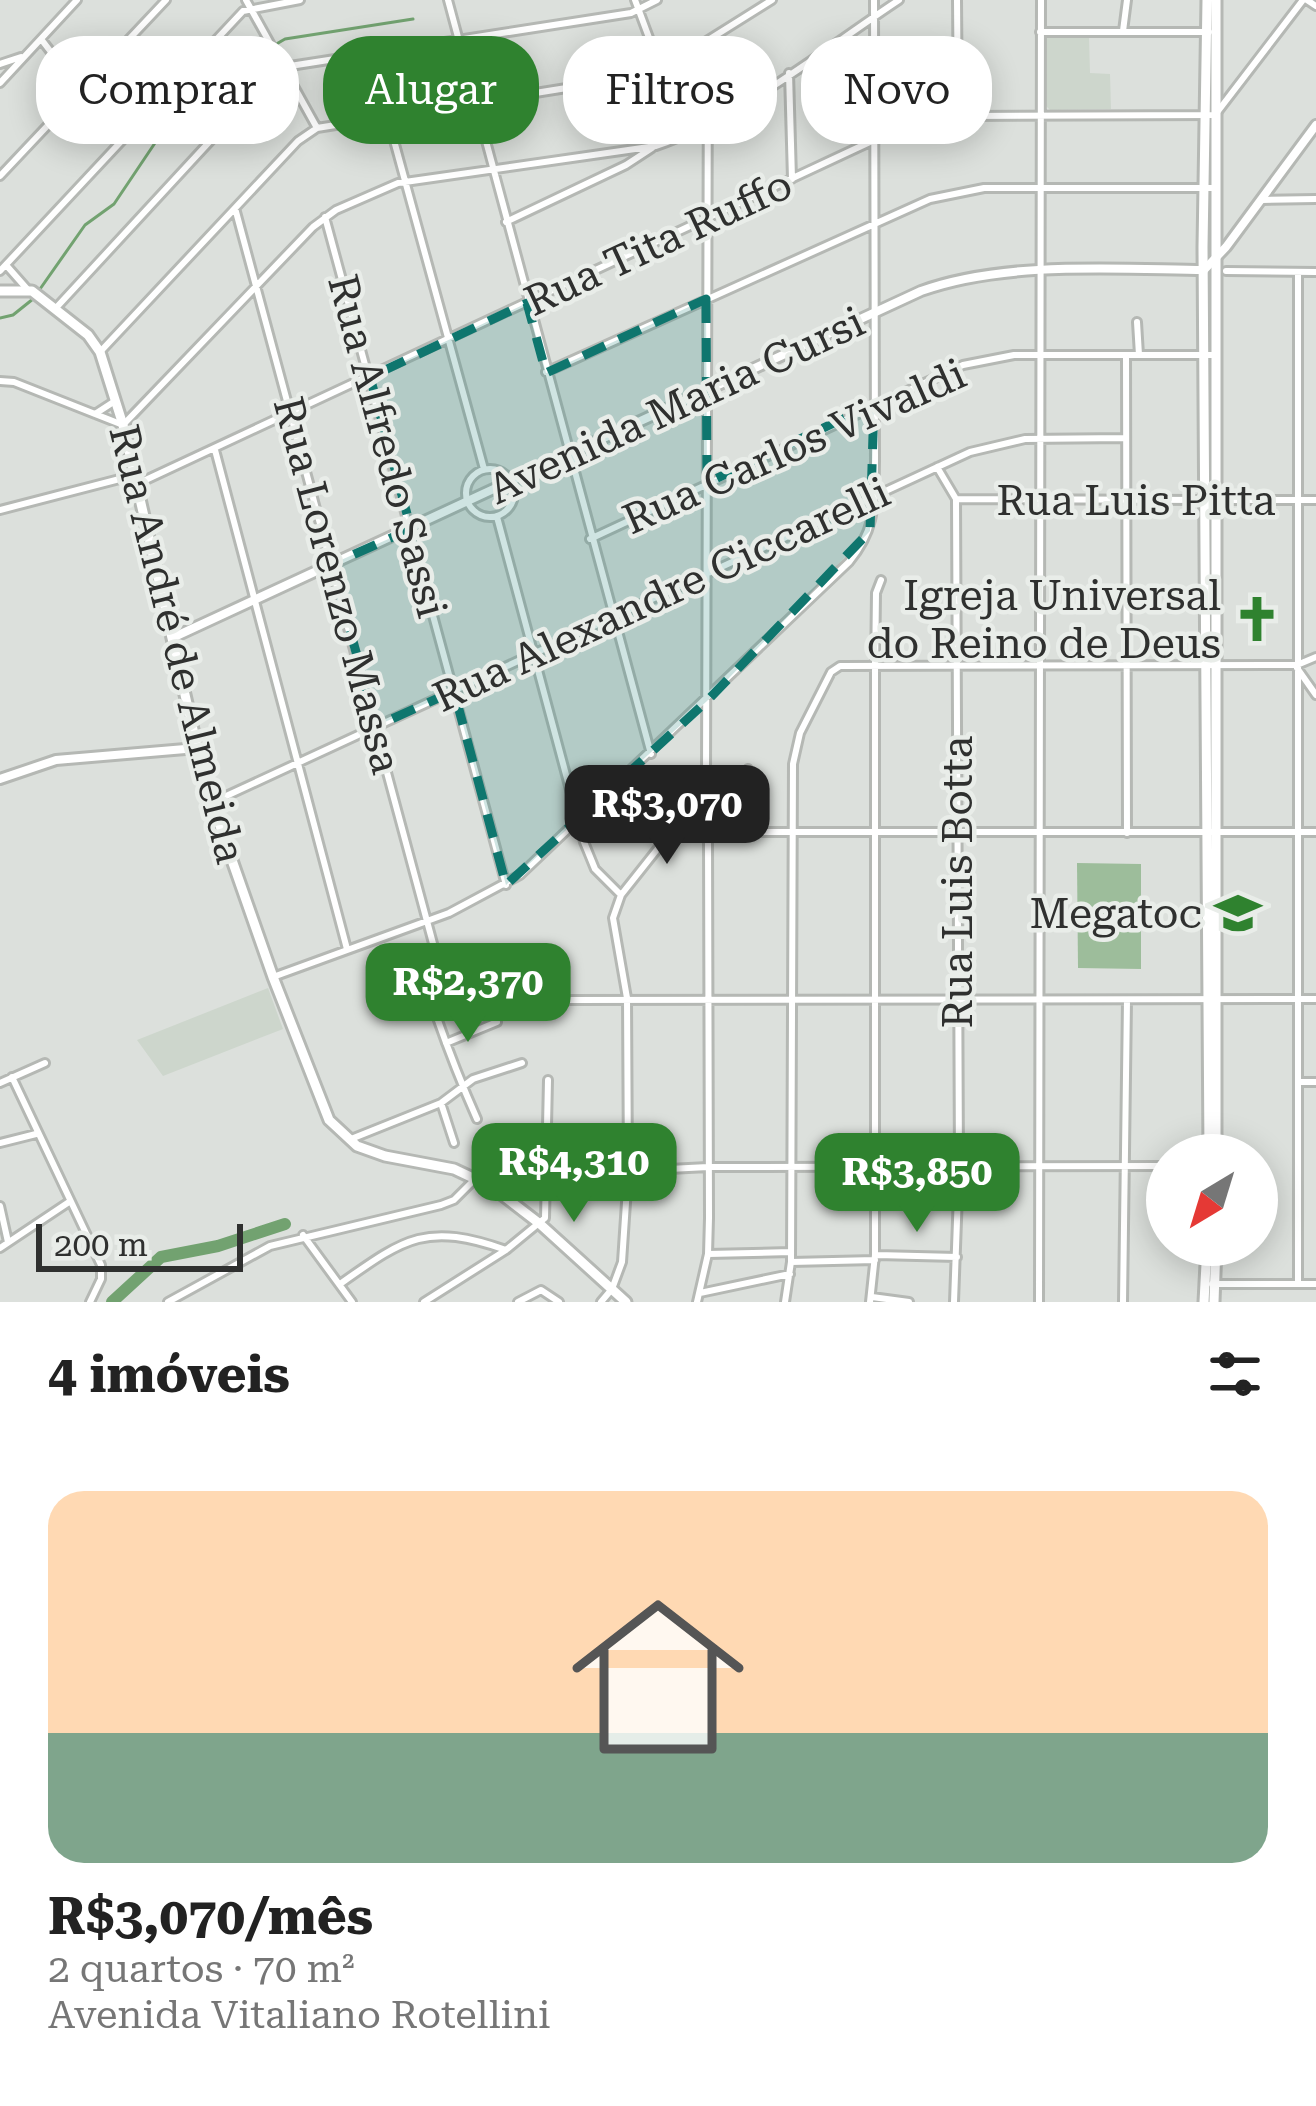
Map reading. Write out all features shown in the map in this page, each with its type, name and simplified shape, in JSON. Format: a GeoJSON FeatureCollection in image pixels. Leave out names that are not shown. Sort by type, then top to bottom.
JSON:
{"type":"FeatureCollection","features":[{"type":"Feature","properties":{"kind":"main road"},"geometry":{"type":"LineString","coordinates":[[1211,0],[1210,188],[1204,270],[1212,500],[1213,1134]]}},
{"type":"Feature","properties":{"kind":"main road"},"geometry":{"type":"LineString","coordinates":[[1210,188],[1215,257],[1210,355]]}},
{"type":"Feature","properties":{"kind":"main road"},"geometry":{"type":"LineString","coordinates":[[0,291],[30,291]]}},
{"type":"Feature","properties":{"kind":"main road","name":"Rua André de Almeida"},"geometry":{"type":"LineString","coordinates":[[30,291],[88,335],[100,352],[123,425],[211,803],[328,1120],[347,1140]]}},
{"type":"Feature","properties":{"kind":"main road"},"geometry":{"type":"LineString","coordinates":[[347,1140],[385,1156],[465,1174],[492,1187],[541,1224],[626,1302]]}},
{"type":"Feature","properties":{"kind":"main road"},"geometry":{"type":"LineString","coordinates":[[1209,1266],[1214,1302]]}},
{"type":"Feature","properties":{"kind":"main road"},"geometry":{"type":"LineString","coordinates":[[1204,1302],[1213,1266]]}},
{"type":"Feature","properties":{"kind":"street"},"geometry":{"type":"LineString","coordinates":[[44,36],[77,0]]}},
{"type":"Feature","properties":{"kind":"street"},"geometry":{"type":"LineString","coordinates":[[132,36],[166,0]]}},
{"type":"Feature","properties":{"kind":"street"},"geometry":{"type":"LineString","coordinates":[[218,36],[248,4],[300,0]]}},
{"type":"Feature","properties":{"kind":"street"},"geometry":{"type":"LineString","coordinates":[[448,0],[457,36]]}},
{"type":"Feature","properties":{"kind":"street"},"geometry":{"type":"LineString","coordinates":[[635,0],[649,36]]}},
{"type":"Feature","properties":{"kind":"street"},"geometry":{"type":"LineString","coordinates":[[482,36],[639,10],[657,0]]}},
{"type":"Feature","properties":{"kind":"street"},"geometry":{"type":"LineString","coordinates":[[717,36],[772,0]]}},
{"type":"Feature","properties":{"kind":"street"},"geometry":{"type":"LineString","coordinates":[[874,0],[874,36]]}},
{"type":"Feature","properties":{"kind":"street"},"geometry":{"type":"LineString","coordinates":[[777,81],[899,0]]}},
{"type":"Feature","properties":{"kind":"street"},"geometry":{"type":"LineString","coordinates":[[957,0],[957,36]]}},
{"type":"Feature","properties":{"kind":"street"},"geometry":{"type":"LineString","coordinates":[[1039,1302],[1042,0]]}},
{"type":"Feature","properties":{"kind":"street"},"geometry":{"type":"LineString","coordinates":[[1123,32],[1126,0]]}},
{"type":"Feature","properties":{"kind":"street"},"geometry":{"type":"LineString","coordinates":[[1211,115],[1305,0],[1316,6]]}},
{"type":"Feature","properties":{"kind":"street"},"geometry":{"type":"LineString","coordinates":[[248,4],[265,36]]}},
{"type":"Feature","properties":{"kind":"street"},"geometry":{"type":"LineString","coordinates":[[1040,32],[1209,32]]}},
{"type":"Feature","properties":{"kind":"street"},"geometry":{"type":"LineString","coordinates":[[0,82],[36,45]]}},
{"type":"Feature","properties":{"kind":"street"},"geometry":{"type":"LineString","coordinates":[[0,64],[25,57]]}},
{"type":"Feature","properties":{"kind":"street"},"geometry":{"type":"LineString","coordinates":[[789,73],[792,179]]}},
{"type":"Feature","properties":{"kind":"street"},"geometry":{"type":"LineString","coordinates":[[299,96],[317,128]]}},
{"type":"Feature","properties":{"kind":"street","name":"Rua Tita Ruffo"},"geometry":{"type":"LineString","coordinates":[[992,117],[1211,115]]}},
{"type":"Feature","properties":{"kind":"street"},"geometry":{"type":"LineString","coordinates":[[1204,270],[1316,125]]}},
{"type":"Feature","properties":{"kind":"street"},"geometry":{"type":"LineString","coordinates":[[100,352],[298,141],[323,127]]}},
{"type":"Feature","properties":{"kind":"street"},"geometry":{"type":"LineString","coordinates":[[0,176],[36,137]]}},
{"type":"Feature","properties":{"kind":"street"},"geometry":{"type":"LineString","coordinates":[[30,291],[3,268],[118,144]]}},
{"type":"Feature","properties":{"kind":"street"},"geometry":{"type":"LineString","coordinates":[[55,309],[207,144]]}},
{"type":"Feature","properties":{"kind":"street"},"geometry":{"type":"LineString","coordinates":[[395,144],[484,469]]}},
{"type":"Feature","properties":{"kind":"street"},"geometry":{"type":"LineString","coordinates":[[485,144],[650,754]]}},
{"type":"Feature","properties":{"kind":"street"},"geometry":{"type":"LineString","coordinates":[[506,222],[661,144]]}},
{"type":"Feature","properties":{"kind":"street"},"geometry":{"type":"LineString","coordinates":[[706,144],[708,1254],[698,1298],[790,1274]]}},
{"type":"Feature","properties":{"kind":"street","name":"Rua Tita Ruffo"},"geometry":{"type":"LineString","coordinates":[[0,510],[136,480],[214,450],[867,144]]}},
{"type":"Feature","properties":{"kind":"street"},"geometry":{"type":"LineString","coordinates":[[273,977],[428,921],[506,885],[579,823],[860,549],[870,531],[874,496],[873,144]]}},
{"type":"Feature","properties":{"kind":"street"},"geometry":{"type":"LineString","coordinates":[[0,381],[14,382],[123,425],[325,217],[374,190],[491,168],[656,146]]}},
{"type":"Feature","properties":{"kind":"street"},"geometry":{"type":"LineString","coordinates":[[624,150],[631,155],[631,163]]}},
{"type":"Feature","properties":{"kind":"street"},"geometry":{"type":"LineString","coordinates":[[546,372],[914,204],[962,191],[1210,188]]}},
{"type":"Feature","properties":{"kind":"street"},"geometry":{"type":"LineString","coordinates":[[1258,200],[1316,200]]}},
{"type":"Feature","properties":{"kind":"street","name":"Rua Lorenzo Massa"},"geometry":{"type":"LineString","coordinates":[[235,208],[438,962]]}},
{"type":"Feature","properties":{"kind":"street","name":"Rua Alfredo Sassi"},"geometry":{"type":"LineString","coordinates":[[325,217],[506,885]]}},
{"type":"Feature","properties":{"kind":"street","name":"Avenida Maria Cursi"},"geometry":{"type":"LineString","coordinates":[[172,638],[946,282],[1008,272],[1204,270]]}},
{"type":"Feature","properties":{"kind":"street"},"geometry":{"type":"LineString","coordinates":[[1226,271],[1316,272]]}},
{"type":"Feature","properties":{"kind":"street"},"geometry":{"type":"LineString","coordinates":[[1298,272],[1298,1284]]}},
{"type":"Feature","properties":{"kind":"street"},"geometry":{"type":"LineString","coordinates":[[1137,322],[1139,355]]}},
{"type":"Feature","properties":{"kind":"street","name":"Rua Carlos Vivaldi"},"geometry":{"type":"LineString","coordinates":[[590,538],[963,365],[1014,355],[1210,355]]}},
{"type":"Feature","properties":{"kind":"street"},"geometry":{"type":"LineString","coordinates":[[1126,355],[1127,833]]}},
{"type":"Feature","properties":{"kind":"street"},"geometry":{"type":"LineString","coordinates":[[95,413],[116,401]]}},
{"type":"Feature","properties":{"kind":"street","name":"Rua Alexandre Ciccarelli"},"geometry":{"type":"LineString","coordinates":[[211,803],[996,443],[1125,438]]}},
{"type":"Feature","properties":{"kind":"street"},"geometry":{"type":"LineString","coordinates":[[214,450],[347,949]]}},
{"type":"Feature","properties":{"kind":"street"},"geometry":{"type":"LineString","coordinates":[[937,467],[956,499]]}},
{"type":"Feature","properties":{"kind":"street"},"geometry":{"type":"LineString","coordinates":[[484,469],[500,471],[512,482],[514,499],[497,517],[483,517],[467,503],[468,482],[484,469]]}},
{"type":"Feature","properties":{"kind":"street","name":"Rua Luis Pitta"},"geometry":{"type":"LineString","coordinates":[[956,499],[1316,500]]}},
{"type":"Feature","properties":{"kind":"street","name":"Rua Luis Botta"},"geometry":{"type":"LineString","coordinates":[[954,1302],[958,1166],[956,499]]}},
{"type":"Feature","properties":{"kind":"street"},"geometry":{"type":"LineString","coordinates":[[497,517],[579,823],[595,869],[621,896]]}},
{"type":"Feature","properties":{"kind":"street"},"geometry":{"type":"LineString","coordinates":[[881,580],[876,593],[875,1258],[871,1299],[909,1302]]}},
{"type":"Feature","properties":{"kind":"street"},"geometry":{"type":"LineString","coordinates":[[785,1302],[791,1257],[790,833],[796,744],[834,670],[839,666],[1297,666],[1316,657]]}},
{"type":"Feature","properties":{"kind":"street"},"geometry":{"type":"LineString","coordinates":[[1297,666],[1316,695]]}},
{"type":"Feature","properties":{"kind":"street"},"geometry":{"type":"LineString","coordinates":[[0,779],[56,760],[197,748]]}},
{"type":"Feature","properties":{"kind":"street"},"geometry":{"type":"LineString","coordinates":[[645,820],[675,802],[697,800],[708,806],[722,802],[748,770]]}},
{"type":"Feature","properties":{"kind":"street"},"geometry":{"type":"LineString","coordinates":[[601,1302],[611,1289],[624,1250],[628,1173],[627,998],[613,927],[621,896],[664,842],[710,833],[1316,832]]}},
{"type":"Feature","properties":{"kind":"street"},"geometry":{"type":"LineString","coordinates":[[446,1043],[494,1026],[498,1020],[482,986],[442,997],[434,1009],[446,1043],[462,1085],[477,1120]]}},
{"type":"Feature","properties":{"kind":"street"},"geometry":{"type":"LineString","coordinates":[[1123,1302],[1127,999]]}},
{"type":"Feature","properties":{"kind":"street"},"geometry":{"type":"LineString","coordinates":[[564,1000],[1316,999]]}},
{"type":"Feature","properties":{"kind":"street"},"geometry":{"type":"LineString","coordinates":[[0,1083],[45,1063]]}},
{"type":"Feature","properties":{"kind":"street"},"geometry":{"type":"LineString","coordinates":[[347,1140],[441,1103],[462,1085],[522,1064]]}},
{"type":"Feature","properties":{"kind":"street"},"geometry":{"type":"LineString","coordinates":[[12,1077],[103,1272],[90,1302]]}},
{"type":"Feature","properties":{"kind":"street"},"geometry":{"type":"LineString","coordinates":[[426,1301],[541,1224],[548,1176],[548,1080]]}},
{"type":"Feature","properties":{"kind":"street"},"geometry":{"type":"LineString","coordinates":[[1298,1082],[1316,1082]]}},
{"type":"Feature","properties":{"kind":"street"},"geometry":{"type":"LineString","coordinates":[[441,1103],[454,1142]]}},
{"type":"Feature","properties":{"kind":"street"},"geometry":{"type":"LineString","coordinates":[[0,1143],[36,1134]]}},
{"type":"Feature","properties":{"kind":"street"},"geometry":{"type":"LineString","coordinates":[[492,1187],[548,1176],[708,1167],[1146,1166]]}},
{"type":"Feature","properties":{"kind":"street"},"geometry":{"type":"LineString","coordinates":[[168,1302],[257,1252],[303,1235],[454,1200],[465,1174]]}},
{"type":"Feature","properties":{"kind":"street"},"geometry":{"type":"LineString","coordinates":[[0,1248],[69,1202]]}},
{"type":"Feature","properties":{"kind":"street"},"geometry":{"type":"LineString","coordinates":[[0,1206],[8,1241]]}},
{"type":"Feature","properties":{"kind":"street"},"geometry":{"type":"LineString","coordinates":[[303,1235],[352,1302]]}},
{"type":"Feature","properties":{"kind":"street"},"geometry":{"type":"LineString","coordinates":[[340,1284],[390,1248],[417,1237],[460,1238],[506,1250]]}},
{"type":"Feature","properties":{"kind":"street"},"geometry":{"type":"LineString","coordinates":[[708,1254],[957,1257]]}},
{"type":"Feature","properties":{"kind":"street"},"geometry":{"type":"LineString","coordinates":[[1210,1284],[1316,1284]]}},
{"type":"Feature","properties":{"kind":"street"},"geometry":{"type":"LineString","coordinates":[[518,1302],[536,1290],[559,1302]]}},
{"type":"Feature","properties":{"kind":"highlighted area"},"geometry":{"type":"Polygon","coordinates":[[[706,299],[707,483],[874,404],[870,531],[707,701],[506,885],[454,691],[376,726],[332,564],[411,529],[370,377],[527,303],[546,373],[706,299]]]}},
{"type":"Feature","properties":{"kind":"shaded area"},"geometry":{"type":"Polygon","coordinates":[[[1048,37],[1089,37],[1090,73],[1110,74],[1111,109],[1050,110],[1046,106],[1048,37]]]}},
{"type":"Feature","properties":{"kind":"shaded area"},"geometry":{"type":"Polygon","coordinates":[[[268,988],[283,1029],[163,1076],[137,1040],[268,988]]]}},
{"type":"Feature","properties":{"kind":"green space"},"geometry":{"type":"Polygon","coordinates":[[[1077,863],[1141,864],[1141,969],[1078,968],[1077,863]]]}},
{"type":"Feature","properties":{"kind":"waterway"},"geometry":{"type":"LineString","coordinates":[[0,318],[13,315],[33,299],[85,225],[114,204],[159,137],[195,111],[240,65],[285,39],[413,19]]}},
{"type":"Feature","properties":{"kind":"waterway"},"geometry":{"type":"LineString","coordinates":[[112,1302],[161,1257],[218,1246],[285,1224]]}},
{"type":"Feature","properties":{"kind":"place","name":"Igreja Universal do Reino de Deus"},"geometry":{"type":"Point","coordinates":[1257,619]}},
{"type":"Feature","properties":{"kind":"place","name":"Megatoc"},"geometry":{"type":"Point","coordinates":[1238,913]}}]}
